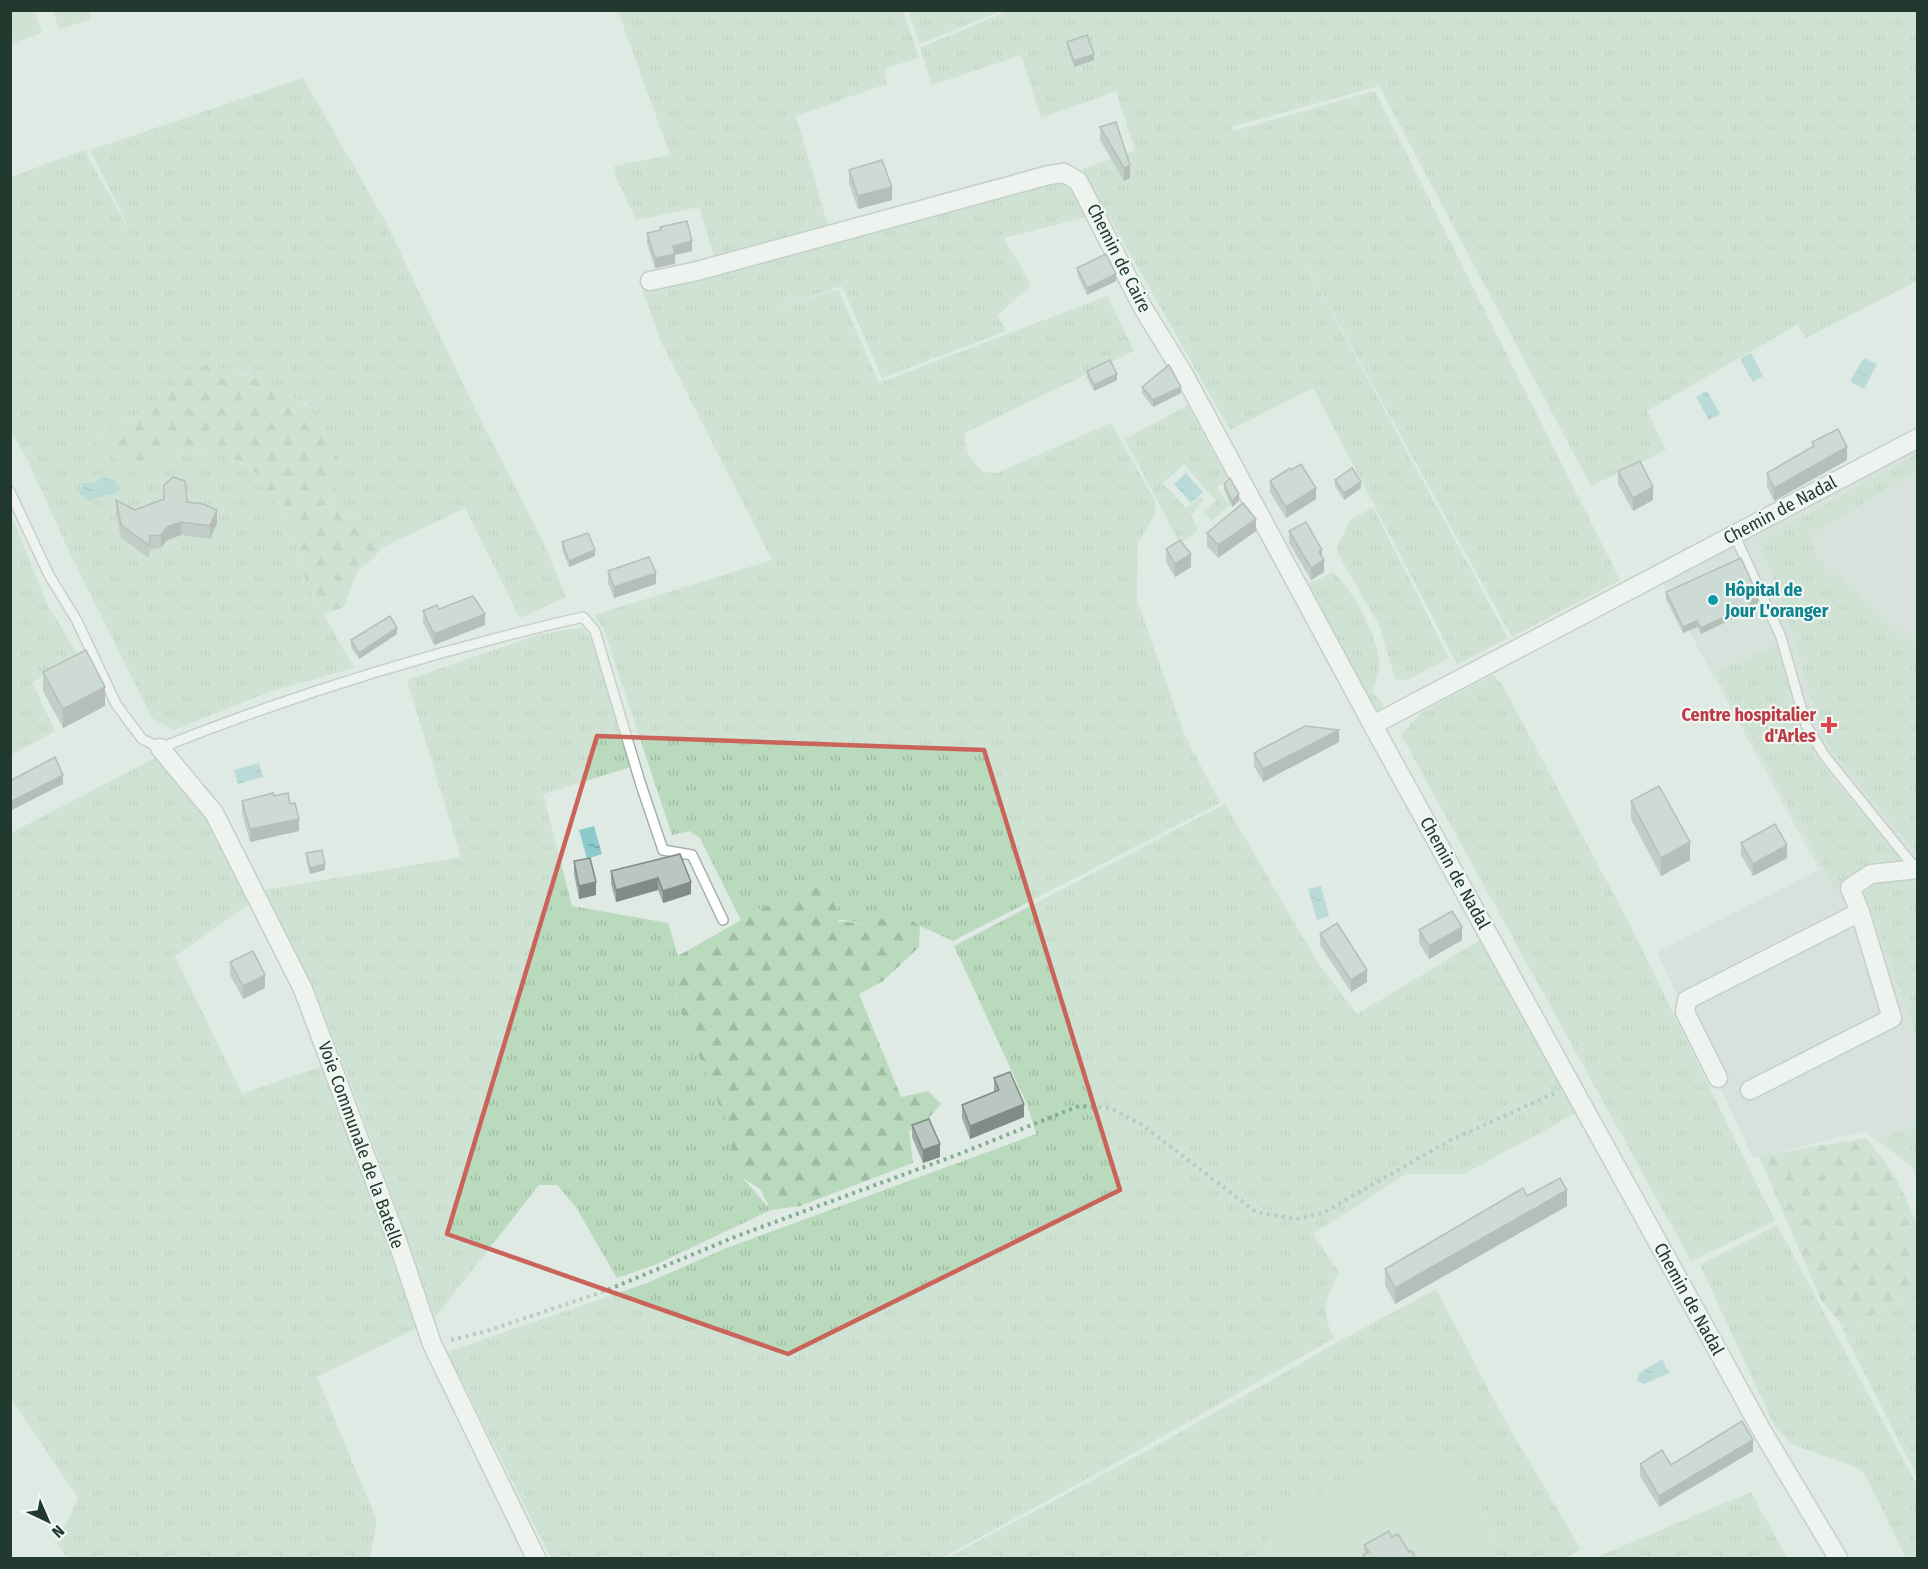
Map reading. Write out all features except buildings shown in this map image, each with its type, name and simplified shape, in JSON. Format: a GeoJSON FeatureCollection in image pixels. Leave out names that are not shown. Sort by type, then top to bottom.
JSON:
{"type":"FeatureCollection","features":[{"type":"Feature","properties":{"kind":"street","name":"Chemin de Caire"},"geometry":{"type":"LineString","coordinates":[[650,281],[697,271],[1049,174],[1064,173],[1078,181],[1143,308],[1183,373],[1373,725]]}},
{"type":"Feature","properties":{"kind":"street","name":"Chemin de Nadal"},"geometry":{"type":"LineString","coordinates":[[1838,1558],[1762,1431],[1373,725],[1917,438]]}},
{"type":"Feature","properties":{"kind":"street","name":"Voie Communale de la Batelle"},"geometry":{"type":"LineString","coordinates":[[160,748],[214,813],[303,989],[395,1236],[432,1344],[536,1558]]}},
{"type":"Feature","properties":{"kind":"street"},"geometry":{"type":"LineString","coordinates":[[1750,1090],[1892,1018],[1860,912],[1850,888],[1871,874],[1917,870]]}},
{"type":"Feature","properties":{"kind":"street"},"geometry":{"type":"LineString","coordinates":[[1718,1078],[1684,1012],[1687,1000],[1860,912]]}},
{"type":"Feature","properties":{"kind":"lane"},"geometry":{"type":"LineString","coordinates":[[10,492],[49,576],[77,621],[116,704],[142,739],[160,748],[249,712],[345,682],[492,638],[583,617],[595,631],[663,850],[692,855],[723,920]]}},
{"type":"Feature","properties":{"kind":"lane"},"geometry":{"type":"LineString","coordinates":[[1734,534],[1781,637],[1806,725],[1824,755],[1917,870]]}},
{"type":"Feature","properties":{"kind":"path"},"geometry":{"type":"LineString","coordinates":[[432,1344],[487,1331],[605,1291],[737,1236],[954,1156],[1079,1106],[1111,1108],[1142,1125],[1256,1212],[1296,1219],[1323,1213],[1449,1141],[1572,1086]]}},
{"type":"Feature","properties":{"kind":"highlighted area"},"geometry":{"type":"Polygon","coordinates":[[[597,736],[984,750],[1120,1190],[788,1354],[447,1234],[597,736]]]}},
{"type":"Feature","properties":{"kind":"shaded area","name":"Centre hospitalier d'Arles"},"geometry":{"type":"Polygon","coordinates":[[[1917,444],[1917,1180],[1911,1165],[1864,1131],[1753,1158],[1657,952],[1819,870],[1661,580],[1917,444]]]}},
{"type":"Feature","properties":{"kind":"green space"},"geometry":{"type":"Polygon","coordinates":[[[908,10],[1001,10],[1001,11],[920,44],[908,10]]]}},
{"type":"Feature","properties":{"kind":"green space"},"geometry":{"type":"Polygon","coordinates":[[[1010,10],[1917,11],[1917,281],[1806,338],[1797,325],[1647,411],[1666,450],[1591,486],[1379,86],[1231,127],[1233,131],[1375,91],[1620,580],[1512,637],[1291,237],[1508,638],[1457,664],[1313,388],[1230,430],[1082,169],[1135,151],[1116,91],[1041,118],[1021,55],[932,85],[920,48],[1010,10]]]}},
{"type":"Feature","properties":{"kind":"green space"},"geometry":{"type":"Polygon","coordinates":[[[10,11],[35,11],[42,33],[13,43],[10,11]]]}},
{"type":"Feature","properties":{"kind":"green space"},"geometry":{"type":"Polygon","coordinates":[[[53,11],[89,11],[91,19],[59,30],[53,11]]]}},
{"type":"Feature","properties":{"kind":"green space"},"geometry":{"type":"Polygon","coordinates":[[[618,11],[903,11],[919,58],[885,68],[886,84],[796,116],[828,225],[715,259],[699,207],[636,220],[616,177],[614,166],[670,155],[618,11]]]}},
{"type":"Feature","properties":{"kind":"green space"},"geometry":{"type":"Polygon","coordinates":[[[303,78],[387,224],[472,403],[542,539],[566,597],[520,618],[465,508],[381,548],[369,523],[346,516],[329,507],[335,485],[307,404],[247,374],[205,366],[146,410],[90,439],[138,474],[170,453],[207,449],[250,466],[289,524],[309,589],[354,668],[269,692],[174,730],[152,718],[69,551],[27,459],[11,432],[11,177],[84,150],[133,236],[90,150],[303,78]]]}},
{"type":"Feature","properties":{"kind":"green space"},"geometry":{"type":"Polygon","coordinates":[[[1060,179],[1082,200],[1085,217],[1004,238],[1031,285],[998,315],[1006,331],[882,378],[842,286],[758,314],[838,289],[879,383],[1107,296],[1134,351],[965,433],[965,445],[972,459],[983,472],[997,473],[1111,423],[1155,501],[1155,514],[1138,543],[1137,600],[1184,733],[1220,803],[953,941],[920,926],[899,912],[868,924],[762,908],[741,920],[700,838],[689,831],[672,835],[604,630],[594,615],[772,560],[663,346],[642,290],[1060,179]]]}},
{"type":"Feature","properties":{"kind":"green space"},"geometry":{"type":"Polygon","coordinates":[[[205,365],[244,374],[280,388],[297,398],[323,426],[338,461],[329,507],[346,516],[369,523],[381,548],[374,558],[358,570],[344,607],[324,614],[309,589],[289,524],[250,466],[206,449],[170,453],[138,475],[90,439],[146,410],[205,365]]]}},
{"type":"Feature","properties":{"kind":"green space"},"geometry":{"type":"Polygon","coordinates":[[[1188,405],[1227,478],[1217,488],[1230,505],[1212,521],[1203,513],[1216,501],[1184,464],[1163,483],[1186,508],[1200,497],[1204,500],[1191,515],[1198,531],[1180,544],[1125,439],[1188,405]]]}},
{"type":"Feature","properties":{"kind":"green space"},"geometry":{"type":"Polygon","coordinates":[[[1917,454],[1917,471],[1812,534],[1816,558],[1917,646],[1917,853],[1832,751],[1821,731],[1794,637],[1759,541],[1917,454]]]}},
{"type":"Feature","properties":{"kind":"green space"},"geometry":{"type":"Polygon","coordinates":[[[1373,507],[1449,658],[1407,680],[1395,679],[1379,625],[1337,552],[1337,547],[1350,520],[1373,507]]]}},
{"type":"Feature","properties":{"kind":"green space"},"geometry":{"type":"Polygon","coordinates":[[[10,512],[46,602],[80,658],[32,682],[55,731],[11,755],[10,512]]]}},
{"type":"Feature","properties":{"kind":"green space"},"geometry":{"type":"Polygon","coordinates":[[[1333,572],[1348,589],[1374,638],[1379,668],[1372,692],[1383,704],[1383,711],[1373,718],[1304,586],[1333,572]]]}},
{"type":"Feature","properties":{"kind":"green space"},"geometry":{"type":"Polygon","coordinates":[[[582,627],[594,642],[631,767],[543,794],[572,906],[668,923],[678,956],[675,970],[677,1003],[730,1131],[732,1155],[740,1175],[771,1210],[657,1264],[617,1278],[575,1206],[557,1185],[539,1185],[433,1320],[390,1191],[343,1064],[304,968],[263,890],[461,857],[407,680],[538,635],[582,627]]]}},
{"type":"Feature","properties":{"kind":"green space"},"geometry":{"type":"Polygon","coordinates":[[[1779,644],[1792,703],[1805,737],[1838,785],[1903,860],[1869,862],[1835,889],[1716,673],[1779,644]]]}},
{"type":"Feature","properties":{"kind":"green space"},"geometry":{"type":"Polygon","coordinates":[[[1493,675],[1502,684],[1631,927],[1775,1221],[1691,1261],[1401,735],[1422,712],[1493,675]]]}},
{"type":"Feature","properties":{"kind":"green space"},"geometry":{"type":"Polygon","coordinates":[[[1892,700],[1898,722],[1867,731],[1861,709],[1892,700]]]}},
{"type":"Feature","properties":{"kind":"green space"},"geometry":{"type":"Polygon","coordinates":[[[155,758],[185,784],[199,803],[223,845],[248,905],[175,956],[242,1094],[325,1065],[356,1140],[417,1328],[317,1377],[377,1521],[370,1558],[67,1558],[57,1543],[78,1498],[11,1399],[11,833],[155,758]]]}},
{"type":"Feature","properties":{"kind":"green space"},"geometry":{"type":"Polygon","coordinates":[[[1225,804],[1318,963],[1357,1014],[1482,939],[1580,1111],[1464,1174],[1406,1174],[1313,1234],[1339,1272],[1326,1305],[1327,1319],[1334,1338],[1116,1463],[942,1558],[551,1558],[447,1352],[647,1283],[724,1249],[1036,1134],[1027,1104],[954,946],[1225,804]]]}},
{"type":"Feature","properties":{"kind":"green space"},"geometry":{"type":"Polygon","coordinates":[[[1894,878],[1911,880],[1917,886],[1917,1036],[1865,893],[1881,881],[1894,878]]]}},
{"type":"Feature","properties":{"kind":"green space"},"geometry":{"type":"Polygon","coordinates":[[[823,882],[839,902],[838,921],[868,924],[899,912],[920,926],[919,947],[883,981],[859,994],[901,1097],[928,1091],[941,1104],[925,1122],[909,1131],[913,1163],[800,1206],[771,1210],[760,1189],[740,1176],[732,1155],[730,1131],[677,1003],[675,970],[678,956],[762,908],[823,882]]]}},
{"type":"Feature","properties":{"kind":"green space"},"geometry":{"type":"Polygon","coordinates":[[[1917,1125],[1917,1165],[1915,1168],[1876,1140],[1917,1125]]]}},
{"type":"Feature","properties":{"kind":"green space"},"geometry":{"type":"Polygon","coordinates":[[[1866,1138],[1894,1174],[1917,1223],[1917,1295],[1844,1328],[1821,1300],[1759,1156],[1866,1138]]]}},
{"type":"Feature","properties":{"kind":"green space"},"geometry":{"type":"Polygon","coordinates":[[[1777,1225],[1917,1485],[1917,1558],[1906,1558],[1864,1473],[1855,1467],[1794,1445],[1775,1427],[1700,1265],[1777,1225]]]}},
{"type":"Feature","properties":{"kind":"green space"},"geometry":{"type":"Polygon","coordinates":[[[1436,1289],[1505,1421],[1581,1549],[1566,1558],[1498,1558],[1471,1469],[1266,1540],[1275,1558],[947,1558],[1165,1441],[1436,1289]]]}},
{"type":"Feature","properties":{"kind":"green space"},"geometry":{"type":"Polygon","coordinates":[[[1917,1295],[1917,1477],[1842,1329],[1917,1295]]]}},
{"type":"Feature","properties":{"kind":"green space"},"geometry":{"type":"Polygon","coordinates":[[[1437,1445],[1471,1469],[1498,1558],[1275,1558],[1266,1540],[1289,1509],[1392,1457],[1437,1445]]]}},
{"type":"Feature","properties":{"kind":"green space"},"geometry":{"type":"Polygon","coordinates":[[[1751,1492],[1787,1558],[1601,1558],[1599,1556],[1751,1492]]]}},
{"type":"Feature","properties":{"kind":"water"},"geometry":{"type":"Polygon","coordinates":[[[1751,353],[1763,376],[1753,382],[1740,359],[1751,353]]]}},
{"type":"Feature","properties":{"kind":"water"},"geometry":{"type":"Polygon","coordinates":[[[1864,358],[1877,364],[1864,389],[1852,383],[1851,379],[1864,358]]]}},
{"type":"Feature","properties":{"kind":"water"},"geometry":{"type":"Polygon","coordinates":[[[1707,391],[1720,414],[1709,420],[1696,397],[1707,391]]]}},
{"type":"Feature","properties":{"kind":"water"},"geometry":{"type":"Polygon","coordinates":[[[1186,473],[1203,492],[1191,503],[1174,484],[1186,473]]]}},
{"type":"Feature","properties":{"kind":"water"},"geometry":{"type":"Polygon","coordinates":[[[103,477],[116,481],[119,490],[114,495],[108,494],[89,501],[80,494],[83,483],[95,483],[103,477]]]}},
{"type":"Feature","properties":{"kind":"water"},"geometry":{"type":"Polygon","coordinates":[[[259,763],[263,777],[238,784],[234,770],[259,763]]]}},
{"type":"Feature","properties":{"kind":"water"},"geometry":{"type":"Polygon","coordinates":[[[594,826],[602,854],[587,859],[579,830],[594,826]]]}},
{"type":"Feature","properties":{"kind":"water"},"geometry":{"type":"Polygon","coordinates":[[[1321,886],[1329,916],[1317,920],[1308,889],[1321,886]]]}},
{"type":"Feature","properties":{"kind":"water"},"geometry":{"type":"Polygon","coordinates":[[[1663,1359],[1666,1369],[1671,1372],[1644,1384],[1637,1381],[1639,1373],[1663,1359]]]}},
{"type":"Feature","properties":{"kind":"place","name":"Hôpital de Jour L'oranger"},"geometry":{"type":"Point","coordinates":[1713,600]}},
{"type":"Feature","properties":{"kind":"place","name":"Centre hospitalier d'Arles"},"geometry":{"type":"Point","coordinates":[1829,725]}}]}
